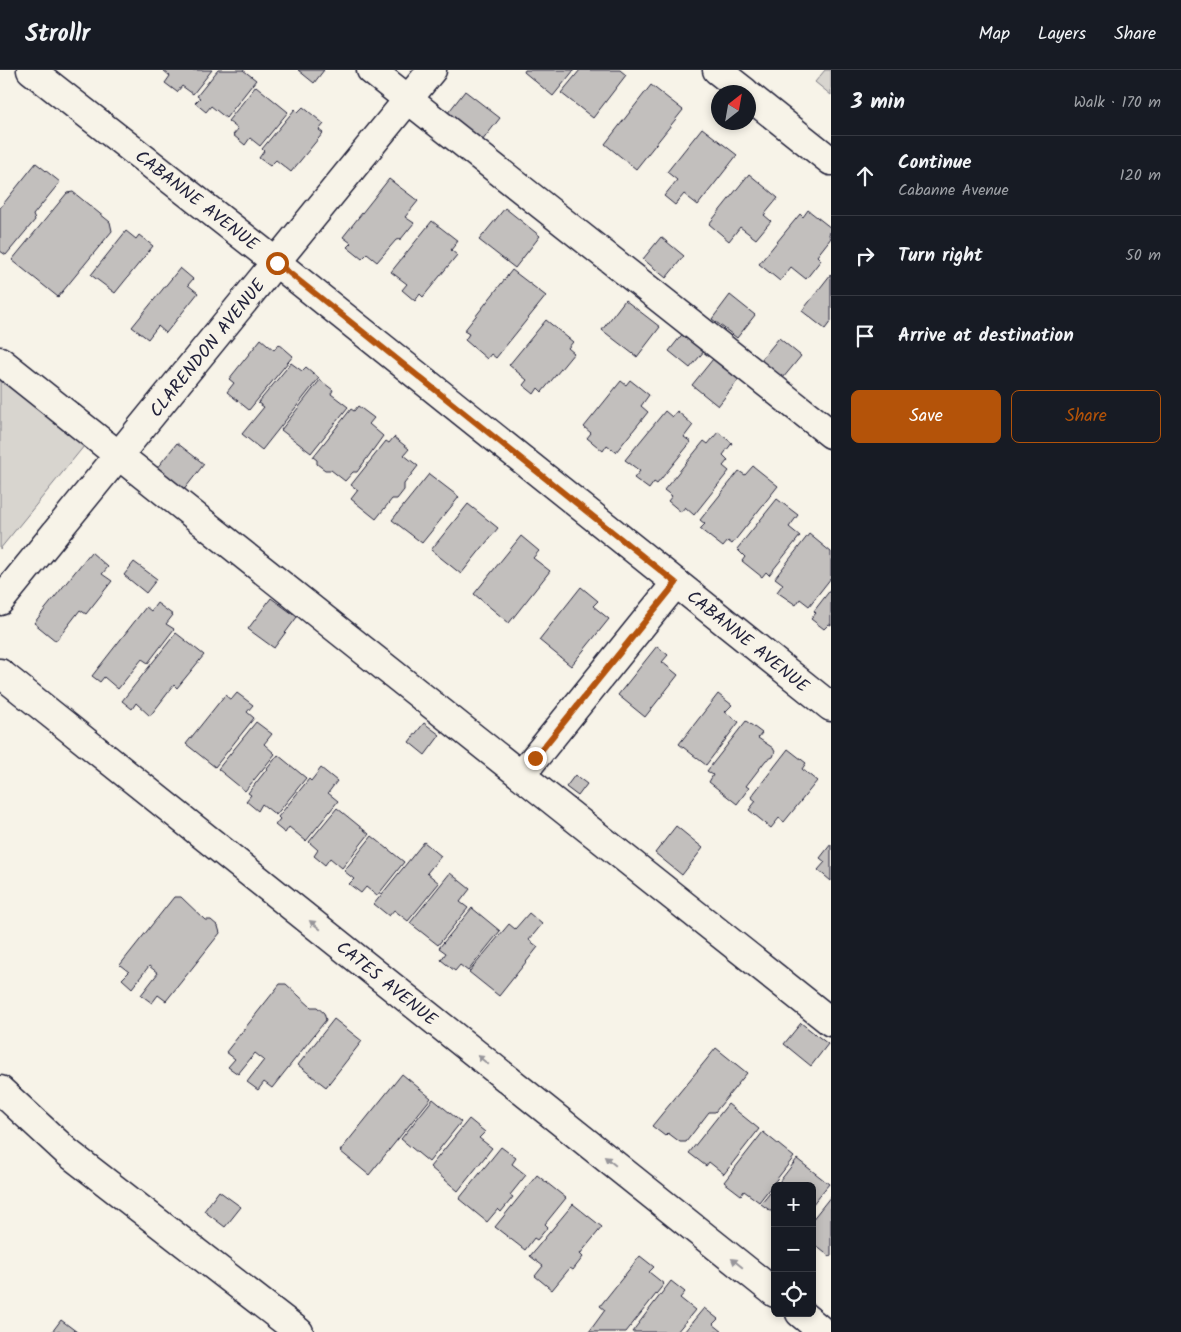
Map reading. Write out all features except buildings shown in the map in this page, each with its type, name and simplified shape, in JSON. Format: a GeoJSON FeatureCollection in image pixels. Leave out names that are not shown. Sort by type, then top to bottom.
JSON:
{"type":"FeatureCollection","features":[{"type":"Feature","properties":{"kind":"street","name":"CABANNE AVENUE"},"geometry":{"type":"LineString","coordinates":[[31,70],[277,263],[831,707]]}},
{"type":"Feature","properties":{"kind":"street"},"geometry":{"type":"LineString","coordinates":[[371,70],[831,434]]}},
{"type":"Feature","properties":{"kind":"street","name":"CLARENDON AVENUE"},"geometry":{"type":"LineString","coordinates":[[0,601],[120,456],[432,70]]}},
{"type":"Feature","properties":{"kind":"street"},"geometry":{"type":"LineString","coordinates":[[717,70],[736,85]]}},
{"type":"Feature","properties":{"kind":"street"},"geometry":{"type":"LineString","coordinates":[[756,101],[831,161]]}},
{"type":"Feature","properties":{"kind":"street"},"geometry":{"type":"LineString","coordinates":[[0,361],[831,1022]]}},
{"type":"Feature","properties":{"kind":"street"},"geometry":{"type":"LineString","coordinates":[[521,775],[676,583]]}},
{"type":"Feature","properties":{"kind":"street","name":"CATES AVENUE"},"geometry":{"type":"LineString","coordinates":[[0,673],[771,1290]]}},
{"type":"Feature","properties":{"kind":"street"},"geometry":{"type":"LineString","coordinates":[[0,1090],[67,1152],[299,1332]]}},
{"type":"Feature","properties":{"kind":"street"},"geometry":{"type":"LineString","coordinates":[[805,1317],[823,1332]]}},
{"type":"Feature","properties":{"kind":"shaded area"},"geometry":{"type":"Polygon","coordinates":[[[825,70],[831,70],[831,95],[815,82],[825,70]]]}},
{"type":"Feature","properties":{"kind":"shaded area"},"geometry":{"type":"Polygon","coordinates":[[[0,370],[89,440],[0,549],[0,370]]]}},
{"type":"Feature","properties":{"kind":"route"},"geometry":{"type":"LineString","coordinates":[[277,263],[676,583],[535,758]]}}]}
